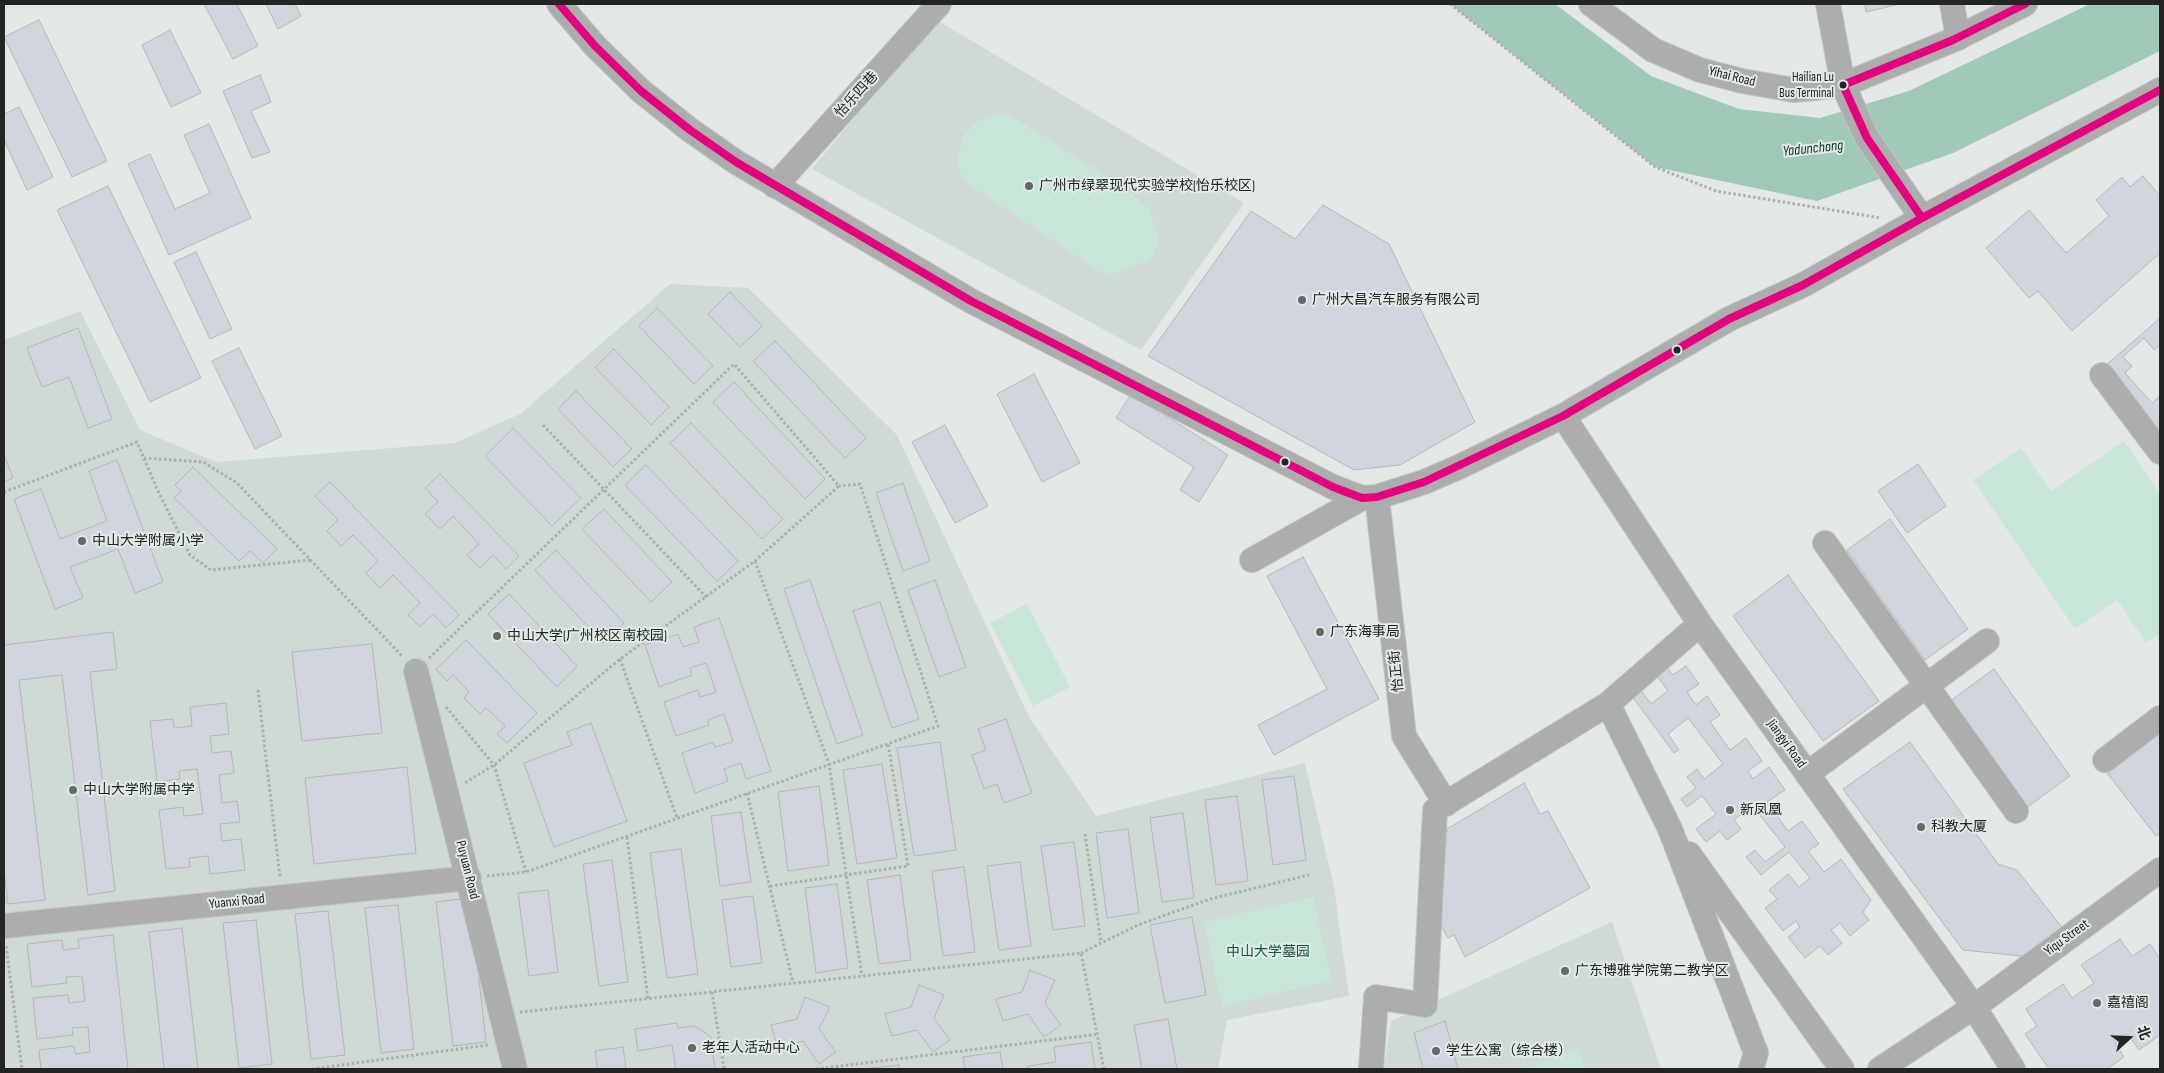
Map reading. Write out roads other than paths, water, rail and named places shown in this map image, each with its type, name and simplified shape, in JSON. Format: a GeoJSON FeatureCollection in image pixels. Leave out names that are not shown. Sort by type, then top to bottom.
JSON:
{"type":"FeatureCollection","features":[{"type":"Feature","properties":{"kind":"street"},"geometry":{"type":"LineString","coordinates":[[559,4],[595,46],[641,91],[690,130],[775,186],[971,301],[1333,487],[1369,497]]}},
{"type":"Feature","properties":{"kind":"street","name":"怡乐四巷"},"geometry":{"type":"LineString","coordinates":[[775,186],[939,4]]}},
{"type":"Feature","properties":{"kind":"street","name":"Yihai Road"},"geometry":{"type":"LineString","coordinates":[[1591,4],[1653,50],[1700,70],[1742,81],[1794,90],[1843,85],[1958,38],[2025,4]]}},
{"type":"Feature","properties":{"kind":"street"},"geometry":{"type":"LineString","coordinates":[[1828,4],[1843,85],[1867,138],[1917,221]]}},
{"type":"Feature","properties":{"kind":"street"},"geometry":{"type":"LineString","coordinates":[[1952,4],[1958,38]]}},
{"type":"Feature","properties":{"kind":"street"},"geometry":{"type":"LineString","coordinates":[[1252,560],[1369,497],[1424,482],[1563,416],[1729,319],[1803,284],[2160,90]]}},
{"type":"Feature","properties":{"kind":"street"},"geometry":{"type":"LineString","coordinates":[[2102,375],[2160,452]]}},
{"type":"Feature","properties":{"kind":"street","name":"Jiangyi Road"},"geometry":{"type":"LineString","coordinates":[[1563,416],[1700,624],[1974,1007],[2013,1069]]}},
{"type":"Feature","properties":{"kind":"street","name":"怡正街"},"geometry":{"type":"LineString","coordinates":[[1369,497],[1404,736],[1446,804]]}},
{"type":"Feature","properties":{"kind":"street"},"geometry":{"type":"LineString","coordinates":[[1825,543],[2016,811]]}},
{"type":"Feature","properties":{"kind":"street"},"geometry":{"type":"LineString","coordinates":[[1371,1069],[1376,997],[1425,1005],[1435,810],[1608,704],[1700,624]]}},
{"type":"Feature","properties":{"kind":"street"},"geometry":{"type":"LineString","coordinates":[[1808,774],[1986,641]]}},
{"type":"Feature","properties":{"kind":"street","name":"Puyuan Road"},"geometry":{"type":"LineString","coordinates":[[416,671],[470,878],[515,1069]]}},
{"type":"Feature","properties":{"kind":"street"},"geometry":{"type":"LineString","coordinates":[[1608,704],[1670,829],[1756,1053],[1751,1069]]}},
{"type":"Feature","properties":{"kind":"street"},"geometry":{"type":"LineString","coordinates":[[2105,760],[2160,718]]}},
{"type":"Feature","properties":{"kind":"street"},"geometry":{"type":"LineString","coordinates":[[1670,829],[1842,1069]]}},
{"type":"Feature","properties":{"kind":"street","name":"Yiqu Street"},"geometry":{"type":"LineString","coordinates":[[1880,1069],[1974,1007],[2160,870]]}},
{"type":"Feature","properties":{"kind":"street","name":"Yuanxi Road"},"geometry":{"type":"LineString","coordinates":[[4,933],[282,898],[470,878]]}},
{"type":"Feature","properties":{"kind":"water","name":"Yadunchong"},"geometry":{"type":"Polygon","coordinates":[[[1450,4],[1555,4],[1651,76],[1739,109],[1820,118],[1909,91],[2090,4],[2160,4],[2160,51],[1953,153],[1817,201],[1655,167],[1450,4]]]}},
{"type":"Feature","properties":{"kind":"place","name":"Hailian Lu Bus Terminal"},"geometry":{"type":"Point","coordinates":[1843,85]}},
{"type":"Feature","properties":{"kind":"place","name":"广州市绿翠现代实验学校(怡乐校区)"},"geometry":{"type":"Point","coordinates":[1029,186]}},
{"type":"Feature","properties":{"kind":"place","name":"广州大昌汽车服务有限公司"},"geometry":{"type":"Point","coordinates":[1302,300]}},
{"type":"Feature","properties":{"kind":"place","name":"中山大学附属小学"},"geometry":{"type":"Point","coordinates":[82,541]}},
{"type":"Feature","properties":{"kind":"place","name":"广东海事局"},"geometry":{"type":"Point","coordinates":[1320,632]}},
{"type":"Feature","properties":{"kind":"place","name":"中山大学(广州校区南校园)"},"geometry":{"type":"Point","coordinates":[497,636]}},
{"type":"Feature","properties":{"kind":"place","name":"中山大学附属中学"},"geometry":{"type":"Point","coordinates":[73,790]}},
{"type":"Feature","properties":{"kind":"place","name":"新凤凰"},"geometry":{"type":"Point","coordinates":[1730,810]}},
{"type":"Feature","properties":{"kind":"place","name":"科教大厦"},"geometry":{"type":"Point","coordinates":[1921,827]}},
{"type":"Feature","properties":{"kind":"place","name":"广东博雅学院第二教学区"},"geometry":{"type":"Point","coordinates":[1565,971]}},
{"type":"Feature","properties":{"kind":"place","name":"嘉禧阁"},"geometry":{"type":"Point","coordinates":[2097,1003]}},
{"type":"Feature","properties":{"kind":"place","name":"老年人活动中心"},"geometry":{"type":"Point","coordinates":[692,1048]}},
{"type":"Feature","properties":{"kind":"place","name":"学生公寓（综合楼）"},"geometry":{"type":"Point","coordinates":[1436,1051]}},
{"type":"Feature","properties":{"kind":"park label","name":"中山大学墓园"},"geometry":{"type":"Point","coordinates":[1268,952]}}]}
